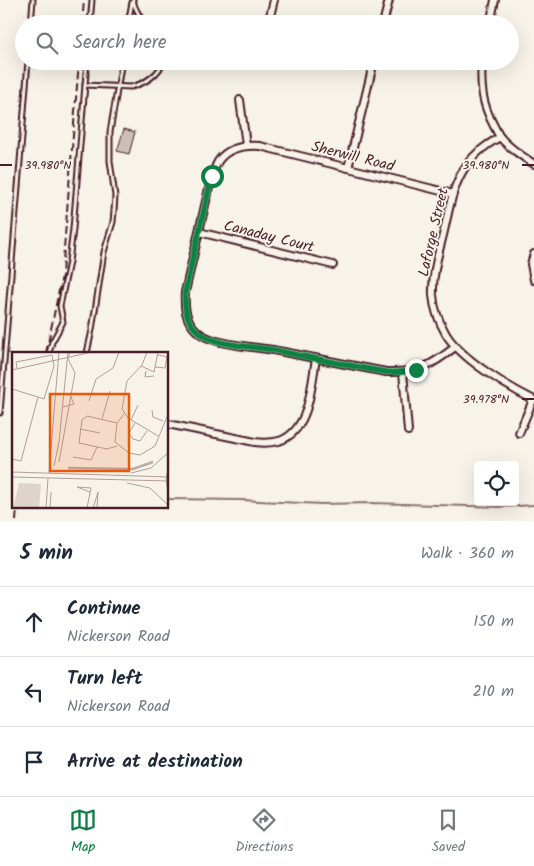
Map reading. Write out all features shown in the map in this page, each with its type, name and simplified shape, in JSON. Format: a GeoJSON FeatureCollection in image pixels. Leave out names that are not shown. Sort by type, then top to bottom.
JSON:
{"type":"FeatureCollection","features":[{"type":"Feature","properties":{"kind":"street"},"geometry":{"type":"LineString","coordinates":[[270,15],[274,0]]}},
{"type":"Feature","properties":{"kind":"street"},"geometry":{"type":"LineString","coordinates":[[385,15],[389,0]]}},
{"type":"Feature","properties":{"kind":"street"},"geometry":{"type":"LineString","coordinates":[[492,15],[495,0]]}},
{"type":"Feature","properties":{"kind":"street"},"geometry":{"type":"LineString","coordinates":[[348,168],[372,70]]}},
{"type":"Feature","properties":{"kind":"street"},"geometry":{"type":"LineString","coordinates":[[481,70],[482,98],[500,137],[534,164]]}},
{"type":"Feature","properties":{"kind":"street"},"geometry":{"type":"LineString","coordinates":[[240,100],[246,145],[230,150],[218,161],[212,176],[185,292],[186,314],[197,332],[216,341],[386,372],[416,370],[429,365],[455,347]]}},
{"type":"Feature","properties":{"kind":"street","name":"Laforge Street"},"geometry":{"type":"LineString","coordinates":[[500,137],[488,144],[471,159],[458,179],[436,265],[433,296],[439,320],[455,347],[487,372],[533,400]]}},
{"type":"Feature","properties":{"kind":"street","name":"Sherwill Road"},"geometry":{"type":"LineString","coordinates":[[246,145],[260,146],[453,194]]}},
{"type":"Feature","properties":{"kind":"street","name":"Canaday Court"},"geometry":{"type":"LineString","coordinates":[[199,232],[333,264]]}},
{"type":"Feature","properties":{"kind":"street"},"geometry":{"type":"LineString","coordinates":[[534,254],[531,264],[534,280]]}},
{"type":"Feature","properties":{"kind":"street"},"geometry":{"type":"LineString","coordinates":[[169,424],[255,442],[278,441],[297,429],[303,419],[316,359]]}},
{"type":"Feature","properties":{"kind":"street"},"geometry":{"type":"LineString","coordinates":[[403,372],[408,430]]}},
{"type":"Feature","properties":{"kind":"street"},"geometry":{"type":"LineString","coordinates":[[519,433],[533,400]]}},
{"type":"Feature","properties":{"kind":"lane"},"geometry":{"type":"LineString","coordinates":[[32,15],[33,0]]}},
{"type":"Feature","properties":{"kind":"lane"},"geometry":{"type":"LineString","coordinates":[[91,15],[92,0]]}},
{"type":"Feature","properties":{"kind":"lane"},"geometry":{"type":"LineString","coordinates":[[130,15],[133,0]]}},
{"type":"Feature","properties":{"kind":"lane"},"geometry":{"type":"LineString","coordinates":[[133,0],[138,15]]}},
{"type":"Feature","properties":{"kind":"lane"},"geometry":{"type":"LineString","coordinates":[[0,413],[27,70]]}},
{"type":"Feature","properties":{"kind":"lane"},"geometry":{"type":"LineString","coordinates":[[50,352],[52,342],[63,322],[60,306],[69,262],[73,229],[86,70]]}},
{"type":"Feature","properties":{"kind":"lane"},"geometry":{"type":"LineString","coordinates":[[87,352],[104,252],[113,222],[115,196],[110,144],[112,117],[121,70]]}},
{"type":"Feature","properties":{"kind":"lane"},"geometry":{"type":"LineString","coordinates":[[85,85],[131,87],[144,82],[159,70]]}},
{"type":"Feature","properties":{"kind":"building"},"geometry":{"type":"Polygon","coordinates":[[[124,129],[135,132],[129,154],[117,151],[124,129]]]}},
{"type":"Feature","properties":{"kind":"waterway"},"geometry":{"type":"LineString","coordinates":[[169,499],[501,507],[534,505]]}},
{"type":"Feature","properties":{"kind":"railway"},"geometry":{"type":"LineString","coordinates":[[83,15],[84,0]]}},
{"type":"Feature","properties":{"kind":"railway"},"geometry":{"type":"LineString","coordinates":[[46,352],[62,276],[78,70]]}},
{"type":"Feature","properties":{"kind":"railway"},"geometry":{"type":"LineString","coordinates":[[16,521],[17,508]]}},
{"type":"Feature","properties":{"kind":"route"},"geometry":{"type":"LineString","coordinates":[[212,176],[185,292],[186,314],[197,332],[216,341],[386,372],[416,370]]}}]}
